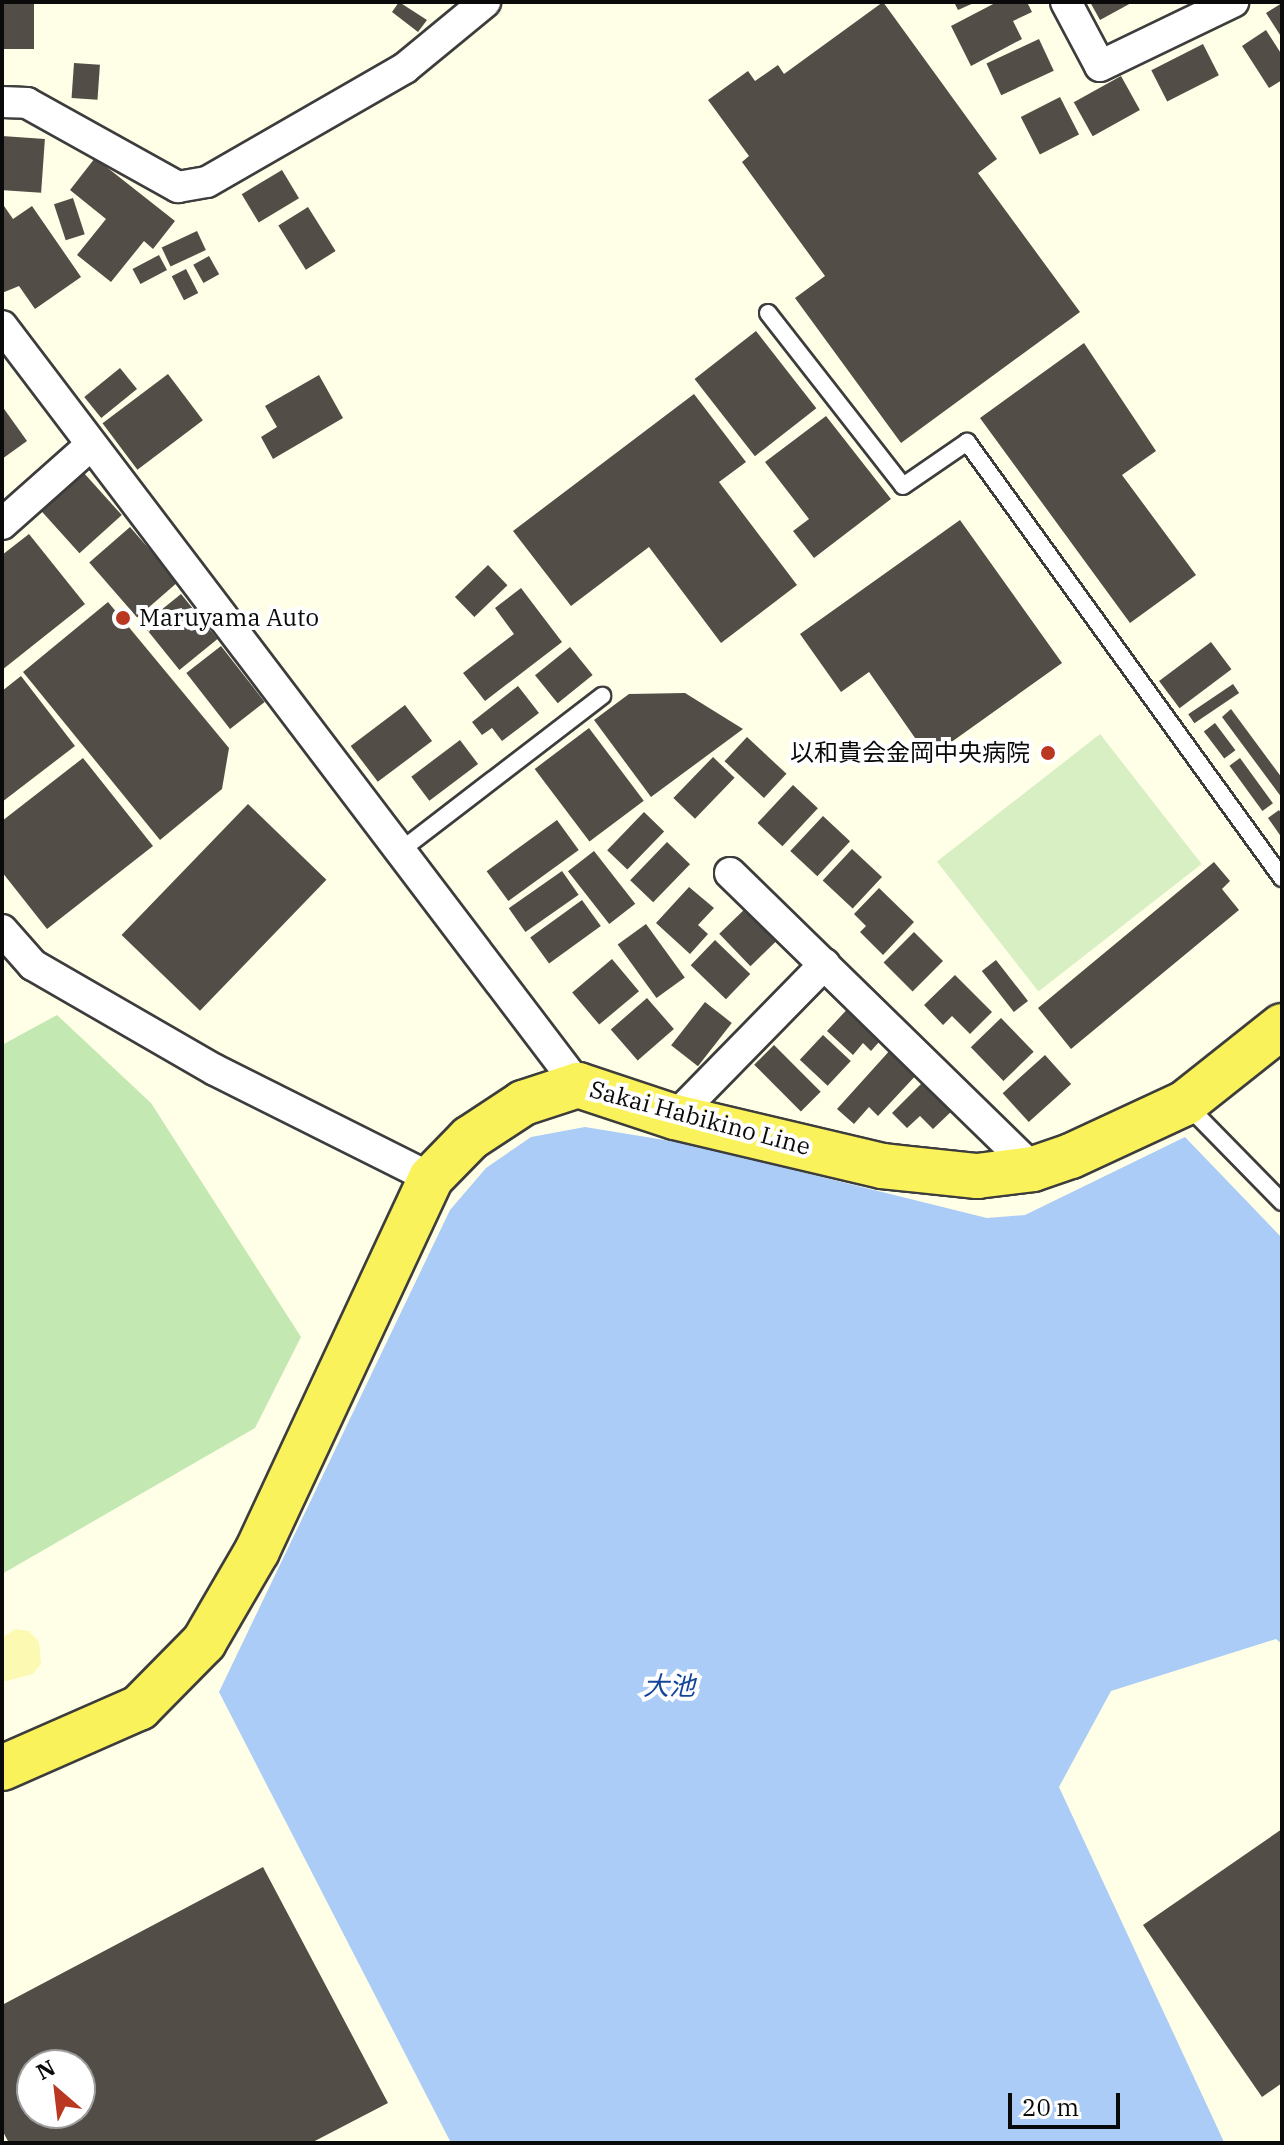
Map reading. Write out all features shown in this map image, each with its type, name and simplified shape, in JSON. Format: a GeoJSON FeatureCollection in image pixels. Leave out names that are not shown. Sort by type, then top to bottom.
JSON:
{"type":"FeatureCollection","features":[{"type":"Feature","properties":{"kind":"main road","name":"Sakai Habikino Line"},"geometry":{"type":"LineString","coordinates":[[2,1768],[139,1708],[204,1642],[257,1551],[431,1178],[470,1138],[523,1103],[578,1085],[675,1117],[882,1166],[977,1176],[1033,1169],[1185,1103],[1282,1026]]}},
{"type":"Feature","properties":{"kind":"street"},"geometry":{"type":"LineString","coordinates":[[2,102],[27,103],[178,187],[207,182],[405,68],[485,2]]}},
{"type":"Feature","properties":{"kind":"street"},"geometry":{"type":"LineString","coordinates":[[1066,2],[1100,66],[1233,2]]}},
{"type":"Feature","properties":{"kind":"street"},"geometry":{"type":"LineString","coordinates":[[2,326],[578,1085]]}},
{"type":"Feature","properties":{"kind":"street"},"geometry":{"type":"LineString","coordinates":[[2,524],[91,445]]}},
{"type":"Feature","properties":{"kind":"street"},"geometry":{"type":"LineString","coordinates":[[730,873],[1033,1169]]}},
{"type":"Feature","properties":{"kind":"street"},"geometry":{"type":"LineString","coordinates":[[2,930],[33,965],[189,1055],[431,1178]]}},
{"type":"Feature","properties":{"kind":"street"},"geometry":{"type":"LineString","coordinates":[[675,1117],[825,964]]}},
{"type":"Feature","properties":{"kind":"lane"},"geometry":{"type":"LineString","coordinates":[[768,313],[903,486],[967,442],[1282,878]]}},
{"type":"Feature","properties":{"kind":"lane"},"geometry":{"type":"LineString","coordinates":[[400,851],[602,696]]}},
{"type":"Feature","properties":{"kind":"lane"},"geometry":{"type":"LineString","coordinates":[[1185,1103],[1282,1202]]}},
{"type":"Feature","properties":{"kind":"green space"},"geometry":{"type":"Polygon","coordinates":[[[1100,734],[1202,864],[1038,991],[937,861],[1100,734]]]}},
{"type":"Feature","properties":{"kind":"green space"},"geometry":{"type":"Polygon","coordinates":[[[57,1015],[151,1103],[301,1337],[255,1428],[2,1574],[2,1045],[57,1015]]]}},
{"type":"Feature","properties":{"kind":"sand"},"geometry":{"type":"Polygon","coordinates":[[[15,1629],[29,1631],[39,1642],[41,1664],[33,1674],[2,1682],[2,1638],[15,1629]]]}},
{"type":"Feature","properties":{"kind":"water","name":"大池"},"geometry":{"type":"Polygon","coordinates":[[[585,1127],[689,1144],[987,1218],[1025,1215],[1185,1137],[1282,1238],[1282,1644],[1276,1639],[1111,1691],[1059,1787],[1224,2142],[451,2143],[219,1692],[450,1210],[486,1168],[531,1137],[585,1127]]]}},
{"type":"Feature","properties":{"kind":"building"},"geometry":{"type":"Polygon","coordinates":[[[2,2],[34,2],[34,49],[2,49],[2,2]]]}},
{"type":"Feature","properties":{"kind":"building"},"geometry":{"type":"Polygon","coordinates":[[[399,2],[427,20],[418,32],[392,12],[399,2]]]}},
{"type":"Feature","properties":{"kind":"building"},"geometry":{"type":"Polygon","coordinates":[[[883,2],[997,159],[978,173],[1080,312],[901,443],[795,298],[825,276],[742,162],[749,156],[708,100],[748,71],[755,81],[778,65],[784,74],[883,2]]]}},
{"type":"Feature","properties":{"kind":"building"},"geometry":{"type":"Polygon","coordinates":[[[954,2],[976,2],[958,10],[954,2]]]}},
{"type":"Feature","properties":{"kind":"building"},"geometry":{"type":"Polygon","coordinates":[[[997,2],[1027,2],[1032,12],[1013,21],[1022,39],[971,66],[951,26],[997,2]]]}},
{"type":"Feature","properties":{"kind":"building"},"geometry":{"type":"Polygon","coordinates":[[[1090,2],[1133,2],[1100,20],[1090,2]]]}},
{"type":"Feature","properties":{"kind":"building"},"geometry":{"type":"Polygon","coordinates":[[[1282,3],[1282,38],[1266,13],[1282,3]]]}},
{"type":"Feature","properties":{"kind":"building"},"geometry":{"type":"Polygon","coordinates":[[[1266,30],[1282,55],[1282,80],[1269,88],[1242,46],[1266,30]]]}},
{"type":"Feature","properties":{"kind":"building"},"geometry":{"type":"Polygon","coordinates":[[[1039,39],[1054,71],[1001,95],[986,64],[1039,39]]]}},
{"type":"Feature","properties":{"kind":"building"},"geometry":{"type":"Polygon","coordinates":[[[1203,44],[1219,75],[1167,102],[1151,70],[1203,44]]]}},
{"type":"Feature","properties":{"kind":"building"},"geometry":{"type":"Polygon","coordinates":[[[74,63],[100,65],[97,100],[72,98],[74,63]]]}},
{"type":"Feature","properties":{"kind":"building"},"geometry":{"type":"Polygon","coordinates":[[[1121,76],[1140,110],[1093,136],[1074,102],[1121,76]]]}},
{"type":"Feature","properties":{"kind":"building"},"geometry":{"type":"Polygon","coordinates":[[[1060,97],[1079,134],[1040,154],[1021,117],[1060,97]]]}},
{"type":"Feature","properties":{"kind":"building"},"geometry":{"type":"Polygon","coordinates":[[[2,136],[45,139],[41,193],[2,190],[2,136]]]}},
{"type":"Feature","properties":{"kind":"building"},"geometry":{"type":"Polygon","coordinates":[[[95,158],[175,221],[153,249],[144,241],[111,282],[77,255],[106,219],[70,190],[95,158]]]}},
{"type":"Feature","properties":{"kind":"building"},"geometry":{"type":"Polygon","coordinates":[[[282,170],[299,198],[259,222],[242,194],[282,170]]]}},
{"type":"Feature","properties":{"kind":"building"},"geometry":{"type":"Polygon","coordinates":[[[73,198],[85,234],[66,240],[54,204],[73,198]]]}},
{"type":"Feature","properties":{"kind":"building"},"geometry":{"type":"Polygon","coordinates":[[[2,203],[13,219],[32,206],[81,277],[35,309],[19,286],[2,293],[2,203]]]}},
{"type":"Feature","properties":{"kind":"building"},"geometry":{"type":"Polygon","coordinates":[[[308,207],[336,251],[306,270],[278,226],[308,207]]]}},
{"type":"Feature","properties":{"kind":"building"},"geometry":{"type":"Polygon","coordinates":[[[197,231],[206,250],[171,267],[162,247],[197,231]]]}},
{"type":"Feature","properties":{"kind":"building"},"geometry":{"type":"Polygon","coordinates":[[[159,255],[167,270],[140,284],[133,269],[159,255]]]}},
{"type":"Feature","properties":{"kind":"building"},"geometry":{"type":"Polygon","coordinates":[[[209,256],[219,274],[203,283],[193,265],[209,256]]]}},
{"type":"Feature","properties":{"kind":"building"},"geometry":{"type":"Polygon","coordinates":[[[186,269],[198,293],[184,300],[172,276],[186,269]]]}},
{"type":"Feature","properties":{"kind":"building"},"geometry":{"type":"Polygon","coordinates":[[[756,331],[816,408],[755,456],[695,379],[756,331]]]}},
{"type":"Feature","properties":{"kind":"building"},"geometry":{"type":"Polygon","coordinates":[[[1084,343],[1156,451],[1122,475],[1196,575],[1130,623],[980,418],[1084,343]]]}},
{"type":"Feature","properties":{"kind":"building"},"geometry":{"type":"Polygon","coordinates":[[[120,368],[137,389],[101,418],[84,397],[120,368]]]}},
{"type":"Feature","properties":{"kind":"building"},"geometry":{"type":"Polygon","coordinates":[[[168,374],[203,420],[137,470],[103,423],[168,374]]]}},
{"type":"Feature","properties":{"kind":"building"},"geometry":{"type":"Polygon","coordinates":[[[319,375],[343,418],[273,459],[261,437],[277,427],[265,406],[319,375]]]}},
{"type":"Feature","properties":{"kind":"building"},"geometry":{"type":"Polygon","coordinates":[[[694,394],[746,462],[719,482],[797,585],[721,643],[649,547],[571,606],[513,531],[694,394]]]}},
{"type":"Feature","properties":{"kind":"building"},"geometry":{"type":"Polygon","coordinates":[[[2,406],[27,441],[2,459],[2,406]]]}},
{"type":"Feature","properties":{"kind":"building"},"geometry":{"type":"Polygon","coordinates":[[[826,416],[891,499],[814,558],[793,531],[809,519],[765,462],[826,416]]]}},
{"type":"Feature","properties":{"kind":"building"},"geometry":{"type":"Polygon","coordinates":[[[83,472],[122,515],[79,553],[41,510],[83,472]]]}},
{"type":"Feature","properties":{"kind":"building"},"geometry":{"type":"Polygon","coordinates":[[[960,520],[1062,663],[929,758],[869,672],[841,692],[800,634],[960,520]]]}},
{"type":"Feature","properties":{"kind":"building"},"geometry":{"type":"Polygon","coordinates":[[[130,527],[178,582],[137,618],[89,562],[130,527]]]}},
{"type":"Feature","properties":{"kind":"building"},"geometry":{"type":"Polygon","coordinates":[[[29,534],[85,604],[2,670],[2,555],[29,534]]]}},
{"type":"Feature","properties":{"kind":"building"},"geometry":{"type":"Polygon","coordinates":[[[488,565],[507,585],[474,617],[455,597],[488,565]]]}},
{"type":"Feature","properties":{"kind":"building"},"geometry":{"type":"Polygon","coordinates":[[[521,588],[562,642],[485,701],[463,673],[514,634],[495,608],[521,588]]]}},
{"type":"Feature","properties":{"kind":"building"},"geometry":{"type":"Polygon","coordinates":[[[181,594],[218,639],[179,670],[143,625],[181,594]]]}},
{"type":"Feature","properties":{"kind":"building"},"geometry":{"type":"Polygon","coordinates":[[[108,602],[229,748],[222,789],[160,840],[23,672],[108,602]]]}},
{"type":"Feature","properties":{"kind":"building"},"geometry":{"type":"Polygon","coordinates":[[[1211,642],[1231,669],[1180,708],[1159,681],[1211,642]]]}},
{"type":"Feature","properties":{"kind":"building"},"geometry":{"type":"Polygon","coordinates":[[[221,646],[265,702],[230,729],[186,673],[221,646]]]}},
{"type":"Feature","properties":{"kind":"building"},"geometry":{"type":"Polygon","coordinates":[[[570,647],[593,675],[558,703],[535,675],[570,647]]]}},
{"type":"Feature","properties":{"kind":"building"},"geometry":{"type":"Polygon","coordinates":[[[21,676],[75,746],[2,802],[2,691],[21,676]]]}},
{"type":"Feature","properties":{"kind":"building"},"geometry":{"type":"Polygon","coordinates":[[[1233,684],[1239,693],[1194,723],[1188,714],[1233,684]]]}},
{"type":"Feature","properties":{"kind":"building"},"geometry":{"type":"Polygon","coordinates":[[[518,686],[539,713],[502,741],[492,728],[482,735],[472,722],[518,686]]]}},
{"type":"Feature","properties":{"kind":"building"},"geometry":{"type":"Polygon","coordinates":[[[685,693],[743,729],[651,797],[594,720],[629,694],[685,693]]]}},
{"type":"Feature","properties":{"kind":"building"},"geometry":{"type":"Polygon","coordinates":[[[405,705],[432,741],[378,782],[351,746],[405,705]]]}},
{"type":"Feature","properties":{"kind":"building"},"geometry":{"type":"Polygon","coordinates":[[[1231,709],[1282,778],[1282,798],[1222,717],[1231,709]]]}},
{"type":"Feature","properties":{"kind":"building"},"geometry":{"type":"Polygon","coordinates":[[[1215,723],[1235,750],[1224,759],[1204,731],[1215,723]]]}},
{"type":"Feature","properties":{"kind":"building"},"geometry":{"type":"Polygon","coordinates":[[[589,728],[644,801],[589,842],[535,769],[589,728]]]}},
{"type":"Feature","properties":{"kind":"building"},"geometry":{"type":"Polygon","coordinates":[[[747,737],[786,774],[764,798],[724,761],[747,737]]]}},
{"type":"Feature","properties":{"kind":"building"},"geometry":{"type":"Polygon","coordinates":[[[460,740],[478,764],[429,801],[411,777],[460,740]]]}},
{"type":"Feature","properties":{"kind":"building"},"geometry":{"type":"Polygon","coordinates":[[[713,757],[735,778],[695,819],[673,798],[713,757]]]}},
{"type":"Feature","properties":{"kind":"building"},"geometry":{"type":"Polygon","coordinates":[[[83,758],[153,846],[47,929],[2,872],[2,821],[83,758]]]}},
{"type":"Feature","properties":{"kind":"building"},"geometry":{"type":"Polygon","coordinates":[[[1240,758],[1273,803],[1262,811],[1229,766],[1240,758]]]}},
{"type":"Feature","properties":{"kind":"building"},"geometry":{"type":"Polygon","coordinates":[[[793,785],[818,808],[782,846],[758,823],[793,785]]]}},
{"type":"Feature","properties":{"kind":"building"},"geometry":{"type":"Polygon","coordinates":[[[248,804],[326,880],[200,1011],[122,935],[248,804]]]}},
{"type":"Feature","properties":{"kind":"building"},"geometry":{"type":"Polygon","coordinates":[[[1279,810],[1282,815],[1282,838],[1268,818],[1279,810]]]}},
{"type":"Feature","properties":{"kind":"building"},"geometry":{"type":"Polygon","coordinates":[[[644,812],[664,831],[627,870],[607,850],[644,812]]]}},
{"type":"Feature","properties":{"kind":"building"},"geometry":{"type":"Polygon","coordinates":[[[823,816],[850,841],[817,876],[790,851],[823,816]]]}},
{"type":"Feature","properties":{"kind":"building"},"geometry":{"type":"Polygon","coordinates":[[[557,820],[579,850],[508,901],[487,871],[557,820]]]}},
{"type":"Feature","properties":{"kind":"building"},"geometry":{"type":"Polygon","coordinates":[[[667,842],[690,864],[653,902],[630,880],[667,842]]]}},
{"type":"Feature","properties":{"kind":"building"},"geometry":{"type":"Polygon","coordinates":[[[852,849],[882,877],[853,908],[823,880],[852,849]]]}},
{"type":"Feature","properties":{"kind":"building"},"geometry":{"type":"Polygon","coordinates":[[[594,851],[635,904],[609,924],[568,871],[594,851]]]}},
{"type":"Feature","properties":{"kind":"building"},"geometry":{"type":"Polygon","coordinates":[[[1214,862],[1230,881],[1222,889],[1239,910],[1071,1049],[1038,1008],[1214,862]]]}},
{"type":"Feature","properties":{"kind":"building"},"geometry":{"type":"Polygon","coordinates":[[[562,871],[579,895],[525,932],[509,908],[562,871]]]}},
{"type":"Feature","properties":{"kind":"building"},"geometry":{"type":"Polygon","coordinates":[[[689,887],[714,908],[698,925],[708,934],[690,954],[656,923],[689,887]]]}},
{"type":"Feature","properties":{"kind":"building"},"geometry":{"type":"Polygon","coordinates":[[[879,888],[914,922],[883,955],[860,932],[866,926],[854,914],[879,888]]]}},
{"type":"Feature","properties":{"kind":"building"},"geometry":{"type":"Polygon","coordinates":[[[582,900],[601,926],[549,964],[530,938],[582,900]]]}},
{"type":"Feature","properties":{"kind":"building"},"geometry":{"type":"Polygon","coordinates":[[[748,906],[779,938],[750,966],[719,934],[748,906]]]}},
{"type":"Feature","properties":{"kind":"building"},"geometry":{"type":"Polygon","coordinates":[[[646,924],[685,977],[656,998],[618,945],[646,924]]]}},
{"type":"Feature","properties":{"kind":"building"},"geometry":{"type":"Polygon","coordinates":[[[914,932],[943,961],[913,991],[884,962],[914,932]]]}},
{"type":"Feature","properties":{"kind":"building"},"geometry":{"type":"Polygon","coordinates":[[[715,940],[750,974],[726,999],[691,965],[715,940]]]}},
{"type":"Feature","properties":{"kind":"building"},"geometry":{"type":"Polygon","coordinates":[[[612,959],[639,991],[599,1025],[572,992],[612,959]]]}},
{"type":"Feature","properties":{"kind":"building"},"geometry":{"type":"Polygon","coordinates":[[[996,960],[1028,1001],[1014,1012],[982,971],[996,960]]]}},
{"type":"Feature","properties":{"kind":"building"},"geometry":{"type":"Polygon","coordinates":[[[955,975],[992,1012],[970,1034],[952,1016],[943,1025],[924,1005],[955,975]]]}},
{"type":"Feature","properties":{"kind":"building"},"geometry":{"type":"Polygon","coordinates":[[[647,998],[674,1029],[638,1060],[611,1029],[647,998]]]}},
{"type":"Feature","properties":{"kind":"building"},"geometry":{"type":"Polygon","coordinates":[[[705,1002],[732,1023],[698,1066],[671,1045],[705,1002]]]}},
{"type":"Feature","properties":{"kind":"building"},"geometry":{"type":"Polygon","coordinates":[[[853,1003],[887,1033],[871,1051],[863,1043],[853,1055],[827,1031],[853,1003]]]}},
{"type":"Feature","properties":{"kind":"building"},"geometry":{"type":"Polygon","coordinates":[[[1001,1018],[1034,1052],[1003,1081],[971,1047],[1001,1018]]]}},
{"type":"Feature","properties":{"kind":"building"},"geometry":{"type":"Polygon","coordinates":[[[823,1035],[851,1061],[828,1086],[800,1060],[823,1035]]]}},
{"type":"Feature","properties":{"kind":"building"},"geometry":{"type":"Polygon","coordinates":[[[774,1045],[821,1092],[801,1111],[754,1065],[774,1045]]]}},
{"type":"Feature","properties":{"kind":"building"},"geometry":{"type":"Polygon","coordinates":[[[892,1048],[919,1072],[878,1116],[869,1107],[854,1124],[837,1109],[892,1048]]]}},
{"type":"Feature","properties":{"kind":"building"},"geometry":{"type":"Polygon","coordinates":[[[1045,1055],[1071,1084],[1029,1122],[1003,1093],[1045,1055]]]}},
{"type":"Feature","properties":{"kind":"building"},"geometry":{"type":"Polygon","coordinates":[[[927,1078],[956,1107],[933,1129],[920,1116],[907,1128],[892,1113],[927,1078]]]}},
{"type":"Feature","properties":{"kind":"building"},"geometry":{"type":"Polygon","coordinates":[[[1282,1829],[1282,2083],[1262,2097],[1143,1925],[1282,1829]]]}},
{"type":"Feature","properties":{"kind":"building"},"geometry":{"type":"Polygon","coordinates":[[[263,1867],[388,2103],[311,2143],[9,2143],[2,2130],[2,2005],[263,1867]]]}},
{"type":"Feature","properties":{"kind":"place","name":"Maruyama Auto"},"geometry":{"type":"Point","coordinates":[123,618]}},
{"type":"Feature","properties":{"kind":"place","name":"以和貴会金岡中央病院"},"geometry":{"type":"Point","coordinates":[1048,753]}}]}
